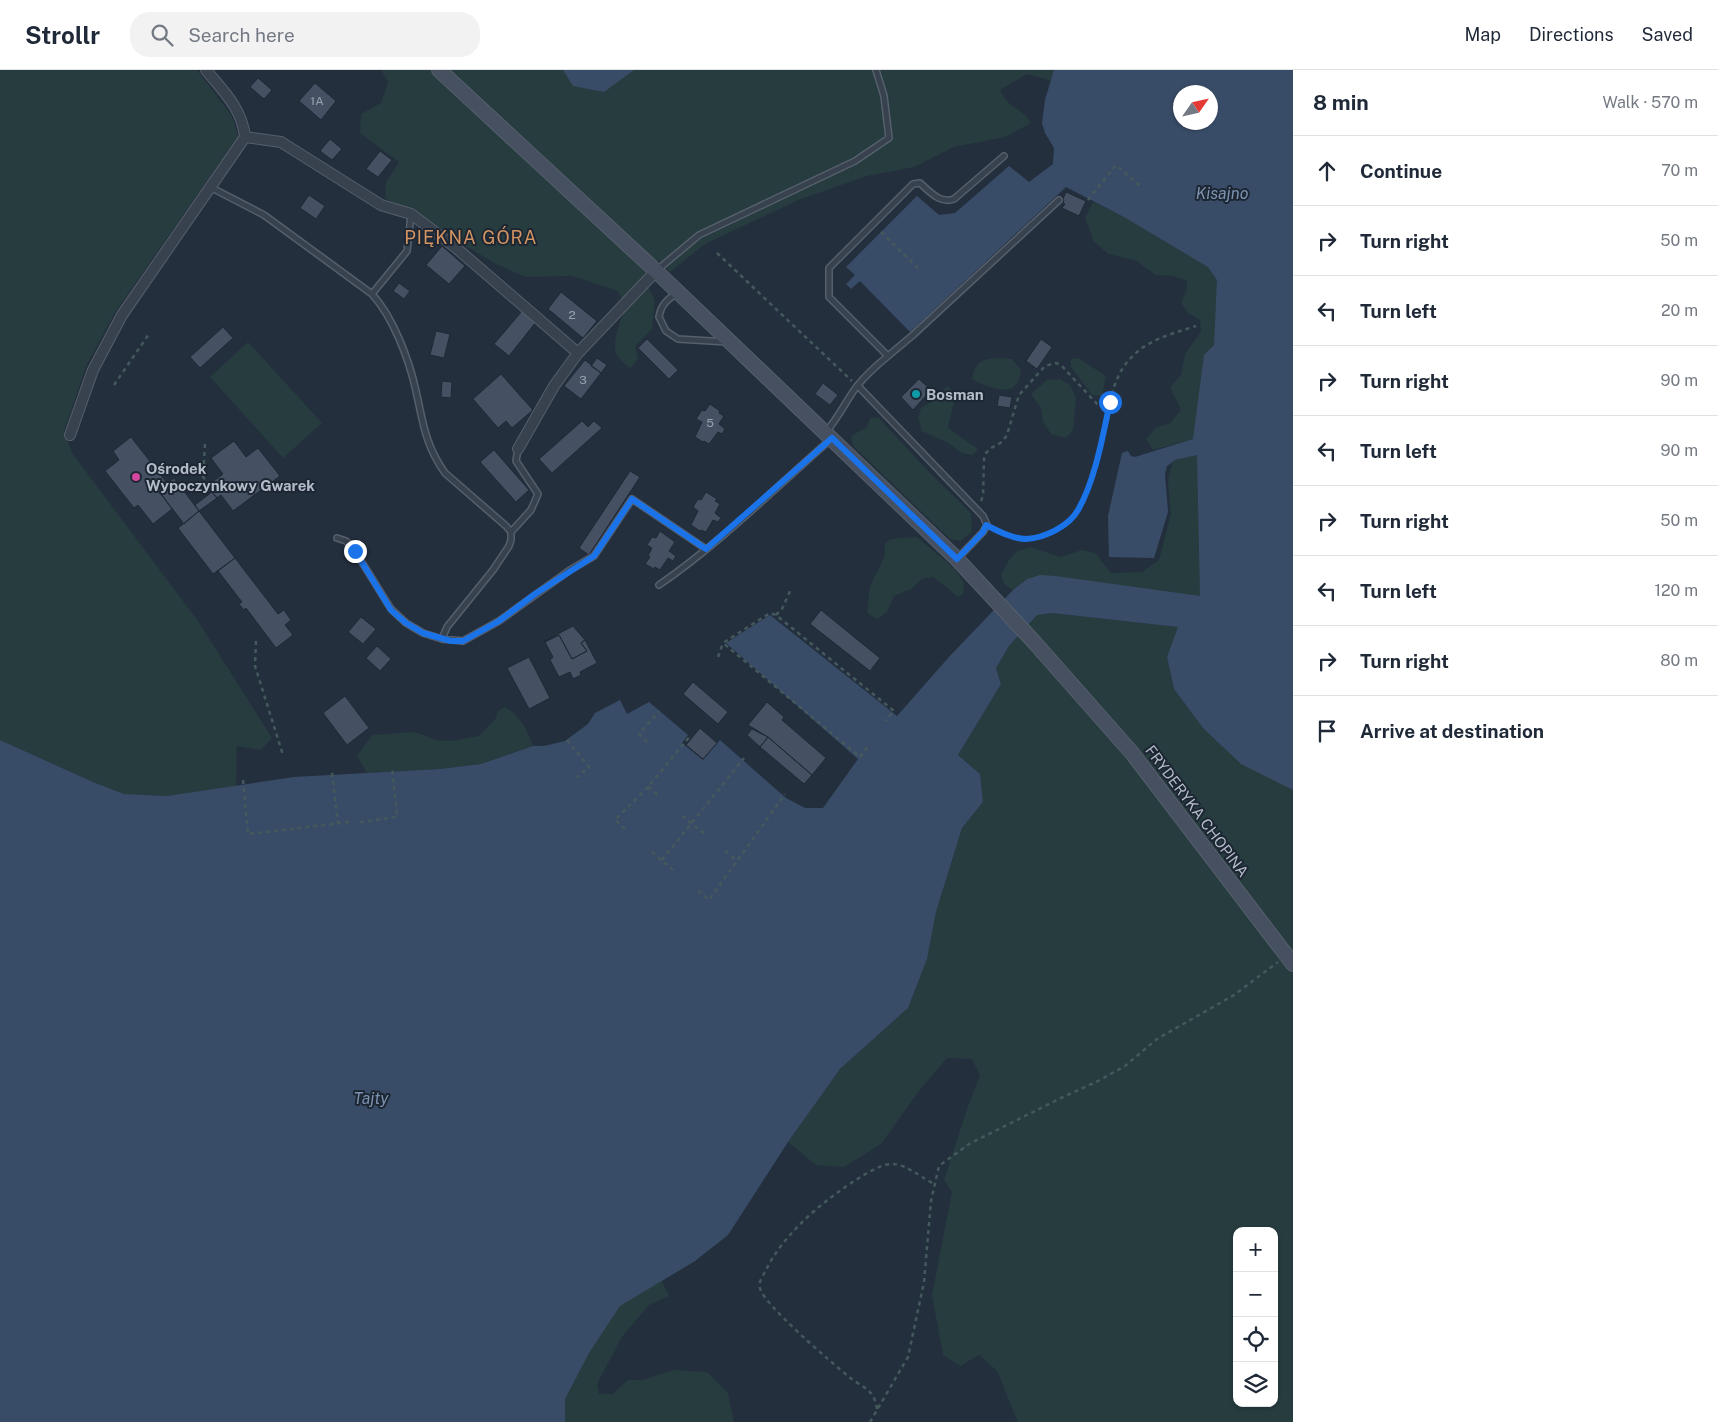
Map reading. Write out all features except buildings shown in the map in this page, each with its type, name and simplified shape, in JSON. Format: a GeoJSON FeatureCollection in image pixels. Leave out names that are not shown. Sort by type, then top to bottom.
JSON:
{"type":"FeatureCollection","features":[{"type":"Feature","properties":{"kind":"main road","name":"FRYDERYKA CHOPINA"},"geometry":{"type":"LineString","coordinates":[[439,70],[656,271],[957,559],[1035,643],[1132,753],[1290,960]]}},
{"type":"Feature","properties":{"kind":"street"},"geometry":{"type":"LineString","coordinates":[[70,435],[93,370],[122,315],[245,137],[244,123],[236,106],[206,70]]}},
{"type":"Feature","properties":{"kind":"street"},"geometry":{"type":"LineString","coordinates":[[245,137],[281,142],[381,205],[411,214],[456,247],[578,352]]}},
{"type":"Feature","properties":{"kind":"street"},"geometry":{"type":"LineString","coordinates":[[518,449],[554,386],[578,352],[656,271]]}},
{"type":"Feature","properties":{"kind":"lane"},"geometry":{"type":"LineString","coordinates":[[656,271],[699,235],[855,161],[889,138],[884,96],[876,70]]}},
{"type":"Feature","properties":{"kind":"lane"},"geometry":{"type":"LineString","coordinates":[[888,356],[829,297],[829,268],[913,184],[920,183],[939,199],[950,201],[1004,156]]}},
{"type":"Feature","properties":{"kind":"lane"},"geometry":{"type":"LineString","coordinates":[[210,187],[264,215],[372,294],[383,307],[396,333],[416,390],[420,415],[430,449],[438,463],[445,473],[511,532],[511,540],[493,570],[447,627],[442,638]]}},
{"type":"Feature","properties":{"kind":"lane"},"geometry":{"type":"LineString","coordinates":[[659,586],[706,549],[829,435],[858,386],[871,371],[913,335],[1059,200]]}},
{"type":"Feature","properties":{"kind":"lane"},"geometry":{"type":"LineString","coordinates":[[372,294],[407,251],[411,214]]}},
{"type":"Feature","properties":{"kind":"lane"},"geometry":{"type":"LineString","coordinates":[[678,293],[661,307],[658,317],[666,331],[678,339],[730,342]]}},
{"type":"Feature","properties":{"kind":"lane"},"geometry":{"type":"LineString","coordinates":[[858,386],[983,516],[986,525],[983,532],[957,559]]}},
{"type":"Feature","properties":{"kind":"lane"},"geometry":{"type":"LineString","coordinates":[[511,532],[531,510],[538,494],[516,460],[518,449]]}},
{"type":"Feature","properties":{"kind":"lane"},"geometry":{"type":"LineString","coordinates":[[337,538],[346,541],[355,551],[391,610],[406,623],[423,633],[463,641],[499,621],[563,575],[594,556],[632,499],[706,549]]}},
{"type":"Feature","properties":{"kind":"path"},"geometry":{"type":"LineString","coordinates":[[1088,200],[1116,165],[1140,186]]}},
{"type":"Feature","properties":{"kind":"path"},"geometry":{"type":"LineString","coordinates":[[881,232],[918,268]]}},
{"type":"Feature","properties":{"kind":"path"},"geometry":{"type":"LineString","coordinates":[[717,253],[858,386]]}},
{"type":"Feature","properties":{"kind":"path"},"geometry":{"type":"LineString","coordinates":[[986,525],[1006,534],[1026,539],[1050,532],[1070,520],[1078,511],[1087,491],[1116,382],[1128,361],[1142,347],[1162,337],[1196,326]]}},
{"type":"Feature","properties":{"kind":"path"},"geometry":{"type":"LineString","coordinates":[[114,385],[149,334]]}},
{"type":"Feature","properties":{"kind":"path"},"geometry":{"type":"LineString","coordinates":[[976,509],[980,505],[983,496],[984,458],[986,453],[1002,442],[1007,436],[1019,394],[1045,366],[1056,363],[1061,364],[1096,404],[1108,409]]}},
{"type":"Feature","properties":{"kind":"path"},"geometry":{"type":"LineString","coordinates":[[206,444],[203,477],[210,484]]}},
{"type":"Feature","properties":{"kind":"path"},"geometry":{"type":"LineString","coordinates":[[776,616],[782,609],[791,589]]}},
{"type":"Feature","properties":{"kind":"path"},"geometry":{"type":"LineString","coordinates":[[718,657],[723,643],[770,613],[894,711],[886,721]]}},
{"type":"Feature","properties":{"kind":"path"},"geometry":{"type":"LineString","coordinates":[[256,641],[254,666],[283,755]]}},
{"type":"Feature","properties":{"kind":"path"},"geometry":{"type":"LineString","coordinates":[[723,643],[860,757],[867,747]]}},
{"type":"Feature","properties":{"kind":"path"},"geometry":{"type":"LineString","coordinates":[[647,742],[639,734],[659,711]]}},
{"type":"Feature","properties":{"kind":"path"},"geometry":{"type":"LineString","coordinates":[[625,829],[615,820],[648,787],[691,736]]}},
{"type":"Feature","properties":{"kind":"path"},"geometry":{"type":"LineString","coordinates":[[567,740],[589,767],[577,777]]}},
{"type":"Feature","properties":{"kind":"path"},"geometry":{"type":"LineString","coordinates":[[662,860],[744,758]]}},
{"type":"Feature","properties":{"kind":"path"},"geometry":{"type":"LineString","coordinates":[[360,822],[397,817],[392,767]]}},
{"type":"Feature","properties":{"kind":"path"},"geometry":{"type":"LineString","coordinates":[[332,772],[338,823]]}},
{"type":"Feature","properties":{"kind":"path"},"geometry":{"type":"LineString","coordinates":[[244,780],[248,834],[350,822]]}},
{"type":"Feature","properties":{"kind":"path"},"geometry":{"type":"LineString","coordinates":[[648,787],[658,795]]}},
{"type":"Feature","properties":{"kind":"path"},"geometry":{"type":"LineString","coordinates":[[698,891],[709,900],[785,794]]}},
{"type":"Feature","properties":{"kind":"path"},"geometry":{"type":"LineString","coordinates":[[682,816],[705,834]]}},
{"type":"Feature","properties":{"kind":"path"},"geometry":{"type":"LineString","coordinates":[[725,851],[737,861]]}},
{"type":"Feature","properties":{"kind":"path"},"geometry":{"type":"LineString","coordinates":[[652,852],[673,870]]}},
{"type":"Feature","properties":{"kind":"path"},"geometry":{"type":"LineString","coordinates":[[870,1422],[908,1357],[924,1282],[934,1184],[939,1166],[969,1144],[1061,1098],[1098,1082],[1125,1066],[1158,1040],[1234,996],[1290,960]]}},
{"type":"Feature","properties":{"kind":"path"},"geometry":{"type":"LineString","coordinates":[[877,1410],[875,1400],[869,1390],[851,1379],[770,1304],[760,1288],[760,1281],[772,1258],[815,1210],[853,1181],[875,1168],[891,1163],[904,1166],[934,1184]]}},
{"type":"Feature","properties":{"kind":"green space"},"geometry":{"type":"Polygon","coordinates":[[[0,70],[197,70],[232,116],[238,136],[116,311],[87,364],[64,431],[72,453],[198,621],[272,738],[261,750],[237,746],[236,787],[167,796],[124,794],[0,740],[0,70]]]}},
{"type":"Feature","properties":{"kind":"green space"},"geometry":{"type":"Polygon","coordinates":[[[381,70],[1123,70],[1045,133],[1043,113],[1052,81],[1027,74],[1000,90],[1006,100],[1027,117],[1031,123],[1005,137],[954,147],[914,167],[867,176],[801,199],[705,244],[670,272],[659,260],[643,276],[655,301],[652,329],[635,346],[638,359],[630,368],[618,357],[615,348],[618,330],[626,307],[618,291],[572,276],[526,277],[496,264],[385,198],[386,182],[399,162],[360,133],[361,114],[381,103],[388,82],[381,70]]]}},
{"type":"Feature","properties":{"kind":"green space"},"geometry":{"type":"Polygon","coordinates":[[[1093,202],[1242,268],[1193,439],[1153,450],[1146,439],[1156,428],[1170,423],[1181,410],[1170,387],[1181,375],[1185,354],[1201,332],[1200,320],[1188,313],[1181,303],[1187,289],[1187,281],[1173,276],[1156,275],[1135,260],[1109,254],[1094,242],[1085,218],[1093,202]]]}},
{"type":"Feature","properties":{"kind":"green space"},"geometry":{"type":"Polygon","coordinates":[[[248,342],[322,423],[283,458],[210,377],[248,342]]]}},
{"type":"Feature","properties":{"kind":"green space"},"geometry":{"type":"Polygon","coordinates":[[[998,358],[1012,359],[1021,370],[1019,381],[1014,387],[1002,390],[996,389],[972,379],[973,373],[980,362],[998,358]]]}},
{"type":"Feature","properties":{"kind":"green space"},"geometry":{"type":"Polygon","coordinates":[[[1078,358],[1106,376],[1102,396],[1092,395],[1071,367],[1071,359],[1078,358]]]}},
{"type":"Feature","properties":{"kind":"green space"},"geometry":{"type":"Polygon","coordinates":[[[1060,379],[1070,385],[1076,398],[1073,430],[1066,438],[1051,434],[1043,422],[1041,408],[1031,394],[1047,380],[1060,379]]]}},
{"type":"Feature","properties":{"kind":"green space"},"geometry":{"type":"Polygon","coordinates":[[[947,386],[955,393],[948,427],[978,449],[973,455],[962,453],[948,443],[922,431],[918,418],[921,408],[935,399],[947,386]]]}},
{"type":"Feature","properties":{"kind":"green space"},"geometry":{"type":"Polygon","coordinates":[[[870,418],[879,418],[929,472],[971,513],[972,531],[961,541],[950,539],[853,446],[851,436],[867,427],[870,418]]]}},
{"type":"Feature","properties":{"kind":"green space"},"geometry":{"type":"Polygon","coordinates":[[[1238,441],[1200,597],[1056,576],[1027,579],[1013,590],[1004,584],[1001,575],[1009,560],[1016,552],[1030,547],[1061,557],[1082,550],[1095,553],[1111,573],[1142,572],[1159,560],[1171,514],[1168,483],[1173,461],[1238,441]]]}},
{"type":"Feature","properties":{"kind":"green space"},"geometry":{"type":"Polygon","coordinates":[[[917,537],[955,569],[964,583],[963,594],[957,597],[933,577],[922,579],[911,589],[894,596],[887,612],[877,619],[867,613],[870,586],[885,556],[885,544],[890,539],[917,537]]]}},
{"type":"Feature","properties":{"kind":"green space"},"geometry":{"type":"Polygon","coordinates":[[[1052,613],[1179,627],[1167,657],[1174,689],[1203,728],[1293,790],[1293,1422],[1018,1422],[997,1371],[979,1355],[960,1366],[943,1355],[932,1295],[952,1192],[944,1180],[980,1075],[972,1059],[947,1058],[918,1092],[881,1144],[844,1167],[816,1165],[788,1142],[840,1069],[908,1008],[927,959],[936,912],[962,828],[983,802],[980,774],[958,755],[1001,684],[996,668],[1009,646],[1037,615],[1052,613]]]}},
{"type":"Feature","properties":{"kind":"green space"},"geometry":{"type":"Polygon","coordinates":[[[505,707],[519,719],[526,729],[533,746],[481,764],[440,769],[367,773],[357,756],[372,735],[415,732],[436,740],[452,741],[479,736],[496,718],[498,711],[505,707]]]}},
{"type":"Feature","properties":{"kind":"green space"},"geometry":{"type":"Polygon","coordinates":[[[728,1235],[695,1261],[662,1281],[669,1296],[649,1305],[622,1337],[597,1384],[599,1394],[612,1394],[628,1380],[643,1380],[673,1370],[707,1372],[728,1393],[734,1422],[520,1422],[495,1322],[728,1235]]]}},
{"type":"Feature","properties":{"kind":"water"},"geometry":{"type":"Polygon","coordinates":[[[563,70],[634,70],[604,92],[573,86],[563,70]]]}},
{"type":"Feature","properties":{"kind":"water","name":"Tajty"},"geometry":{"type":"Polygon","coordinates":[[[1054,70],[1293,70],[1293,790],[1241,764],[1203,728],[1174,689],[1167,657],[1178,627],[1052,613],[1037,615],[1009,646],[996,668],[1001,684],[958,755],[980,774],[983,802],[962,828],[936,912],[927,959],[908,1008],[840,1069],[788,1142],[728,1235],[695,1261],[620,1306],[589,1353],[565,1399],[565,1422],[0,1422],[0,740],[124,794],[167,796],[294,777],[440,769],[481,764],[533,746],[544,746],[565,741],[588,724],[595,713],[620,700],[627,714],[649,702],[688,735],[682,743],[703,760],[720,740],[786,798],[805,808],[823,808],[858,759],[726,643],[770,615],[897,716],[949,657],[1013,590],[1027,579],[1040,575],[1056,576],[1200,596],[1197,455],[1175,460],[1167,466],[1165,474],[1168,512],[1154,558],[1109,557],[1108,516],[1122,453],[1128,451],[1131,456],[1135,457],[1193,439],[1204,355],[1214,345],[1217,280],[1208,267],[1124,217],[1066,187],[910,332],[860,281],[851,289],[846,284],[855,275],[846,267],[917,196],[939,215],[955,213],[1009,166],[1029,182],[1053,164],[1054,148],[1045,133],[1042,123],[1045,100],[1054,70]]]}},
{"type":"Feature","properties":{"kind":"place","name":"Bosman"},"geometry":{"type":"Point","coordinates":[916,394]}},
{"type":"Feature","properties":{"kind":"place","name":"Ośrodek Wypoczynkowy Gwarek"},"geometry":{"type":"Point","coordinates":[136,477]}},
{"type":"Feature","properties":{"kind":"district","name":"PIĘKNA GÓRA"},"geometry":{"type":"Point","coordinates":[471,237]}},
{"type":"Feature","properties":{"kind":"route"},"geometry":{"type":"LineString","coordinates":[[355,551],[391,610],[406,623],[423,633],[451,641],[463,641],[499,621],[570,570],[594,556],[632,499],[706,549],[832,438],[957,559],[983,532],[986,525],[1006,534],[1026,539],[1056,530],[1070,520],[1078,511],[1087,491],[1110,402]]}},
{"type":"Feature","properties":{"kind":"water label","name":"Kisajno"},"geometry":{"type":"Point","coordinates":[1222,193]}}]}
